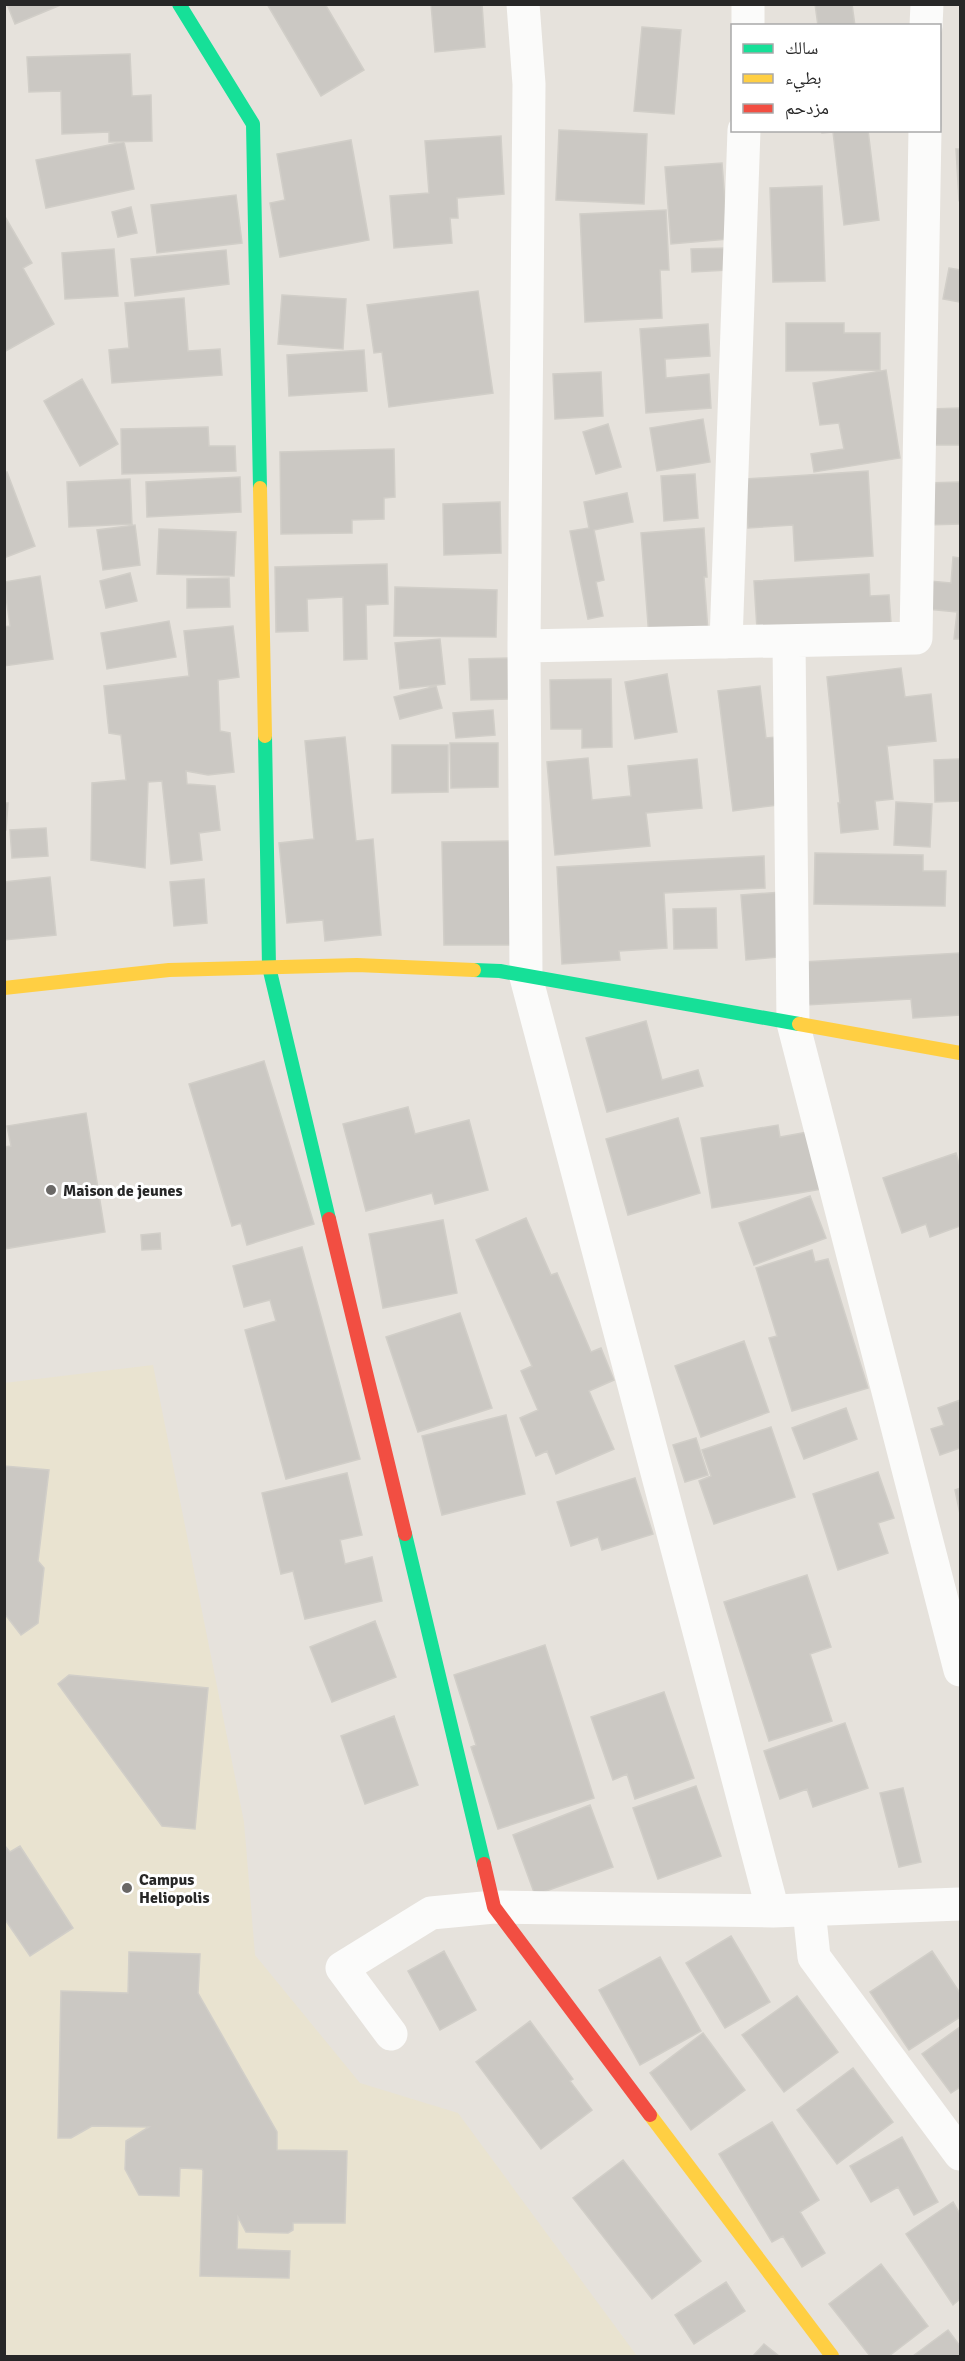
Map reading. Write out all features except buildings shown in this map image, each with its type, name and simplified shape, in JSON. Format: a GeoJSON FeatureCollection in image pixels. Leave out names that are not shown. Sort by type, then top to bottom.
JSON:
{"type":"FeatureCollection","features":[{"type":"Feature","properties":{"kind":"street"},"geometry":{"type":"LineString","coordinates":[[179,4],[253,124],[269,967],[494,1907],[832,2356]]}},
{"type":"Feature","properties":{"kind":"street"},"geometry":{"type":"LineString","coordinates":[[523,4],[529,84],[524,646],[526,976],[773,1911]]}},
{"type":"Feature","properties":{"kind":"street"},"geometry":{"type":"LineString","coordinates":[[748,4],[748,24]]}},
{"type":"Feature","properties":{"kind":"street"},"geometry":{"type":"LineString","coordinates":[[926,24],[927,4]]}},
{"type":"Feature","properties":{"kind":"street"},"geometry":{"type":"LineString","coordinates":[[726,642],[744,132]]}},
{"type":"Feature","properties":{"kind":"street"},"geometry":{"type":"LineString","coordinates":[[524,646],[916,638],[925,132]]}},
{"type":"Feature","properties":{"kind":"street"},"geometry":{"type":"LineString","coordinates":[[789,641],[793,1023],[960,1670]]}},
{"type":"Feature","properties":{"kind":"street"},"geometry":{"type":"LineString","coordinates":[[4,988],[169,970],[357,964],[500,971],[960,1053]]}},
{"type":"Feature","properties":{"kind":"street"},"geometry":{"type":"LineString","coordinates":[[391,2034],[342,1968],[431,1912],[494,1907],[773,1911],[960,1904]]}},
{"type":"Feature","properties":{"kind":"street"},"geometry":{"type":"LineString","coordinates":[[809,1910],[814,1957],[960,2154]]}},
{"type":"Feature","properties":{"kind":"shaded area","name":"Campus Heliopolis"},"geometry":{"type":"Polygon","coordinates":[[[153,1365],[244,1822],[255,1955],[360,2083],[458,2113],[637,2356],[5,2356],[4,1383],[153,1365]]]}},
{"type":"Feature","properties":{"kind":"traffic: fast"},"geometry":{"type":"LineString","coordinates":[[179,4],[253,124],[260,488]]}},
{"type":"Feature","properties":{"kind":"traffic: fast"},"geometry":{"type":"LineString","coordinates":[[265,736],[269,967],[329,1219]]}},
{"type":"Feature","properties":{"kind":"traffic: fast"},"geometry":{"type":"LineString","coordinates":[[474,970],[500,971],[799,1024]]}},
{"type":"Feature","properties":{"kind":"traffic: fast"},"geometry":{"type":"LineString","coordinates":[[405,1534],[484,1864]]}},
{"type":"Feature","properties":{"kind":"traffic: slow"},"geometry":{"type":"LineString","coordinates":[[260,488],[265,736]]}},
{"type":"Feature","properties":{"kind":"traffic: slow"},"geometry":{"type":"LineString","coordinates":[[4,988],[169,970],[357,965],[474,970]]}},
{"type":"Feature","properties":{"kind":"traffic: slow"},"geometry":{"type":"LineString","coordinates":[[799,1024],[960,1053]]}},
{"type":"Feature","properties":{"kind":"traffic: slow"},"geometry":{"type":"LineString","coordinates":[[650,2115],[832,2356]]}},
{"type":"Feature","properties":{"kind":"traffic: jam"},"geometry":{"type":"LineString","coordinates":[[329,1219],[405,1534]]}},
{"type":"Feature","properties":{"kind":"traffic: jam"},"geometry":{"type":"LineString","coordinates":[[484,1864],[494,1907],[650,2115]]}},
{"type":"Feature","properties":{"kind":"place","name":"Maison de jeunes"},"geometry":{"type":"Point","coordinates":[51,1190]}},
{"type":"Feature","properties":{"kind":"place","name":"Campus Heliopolis"},"geometry":{"type":"Point","coordinates":[127,1888]}}]}
